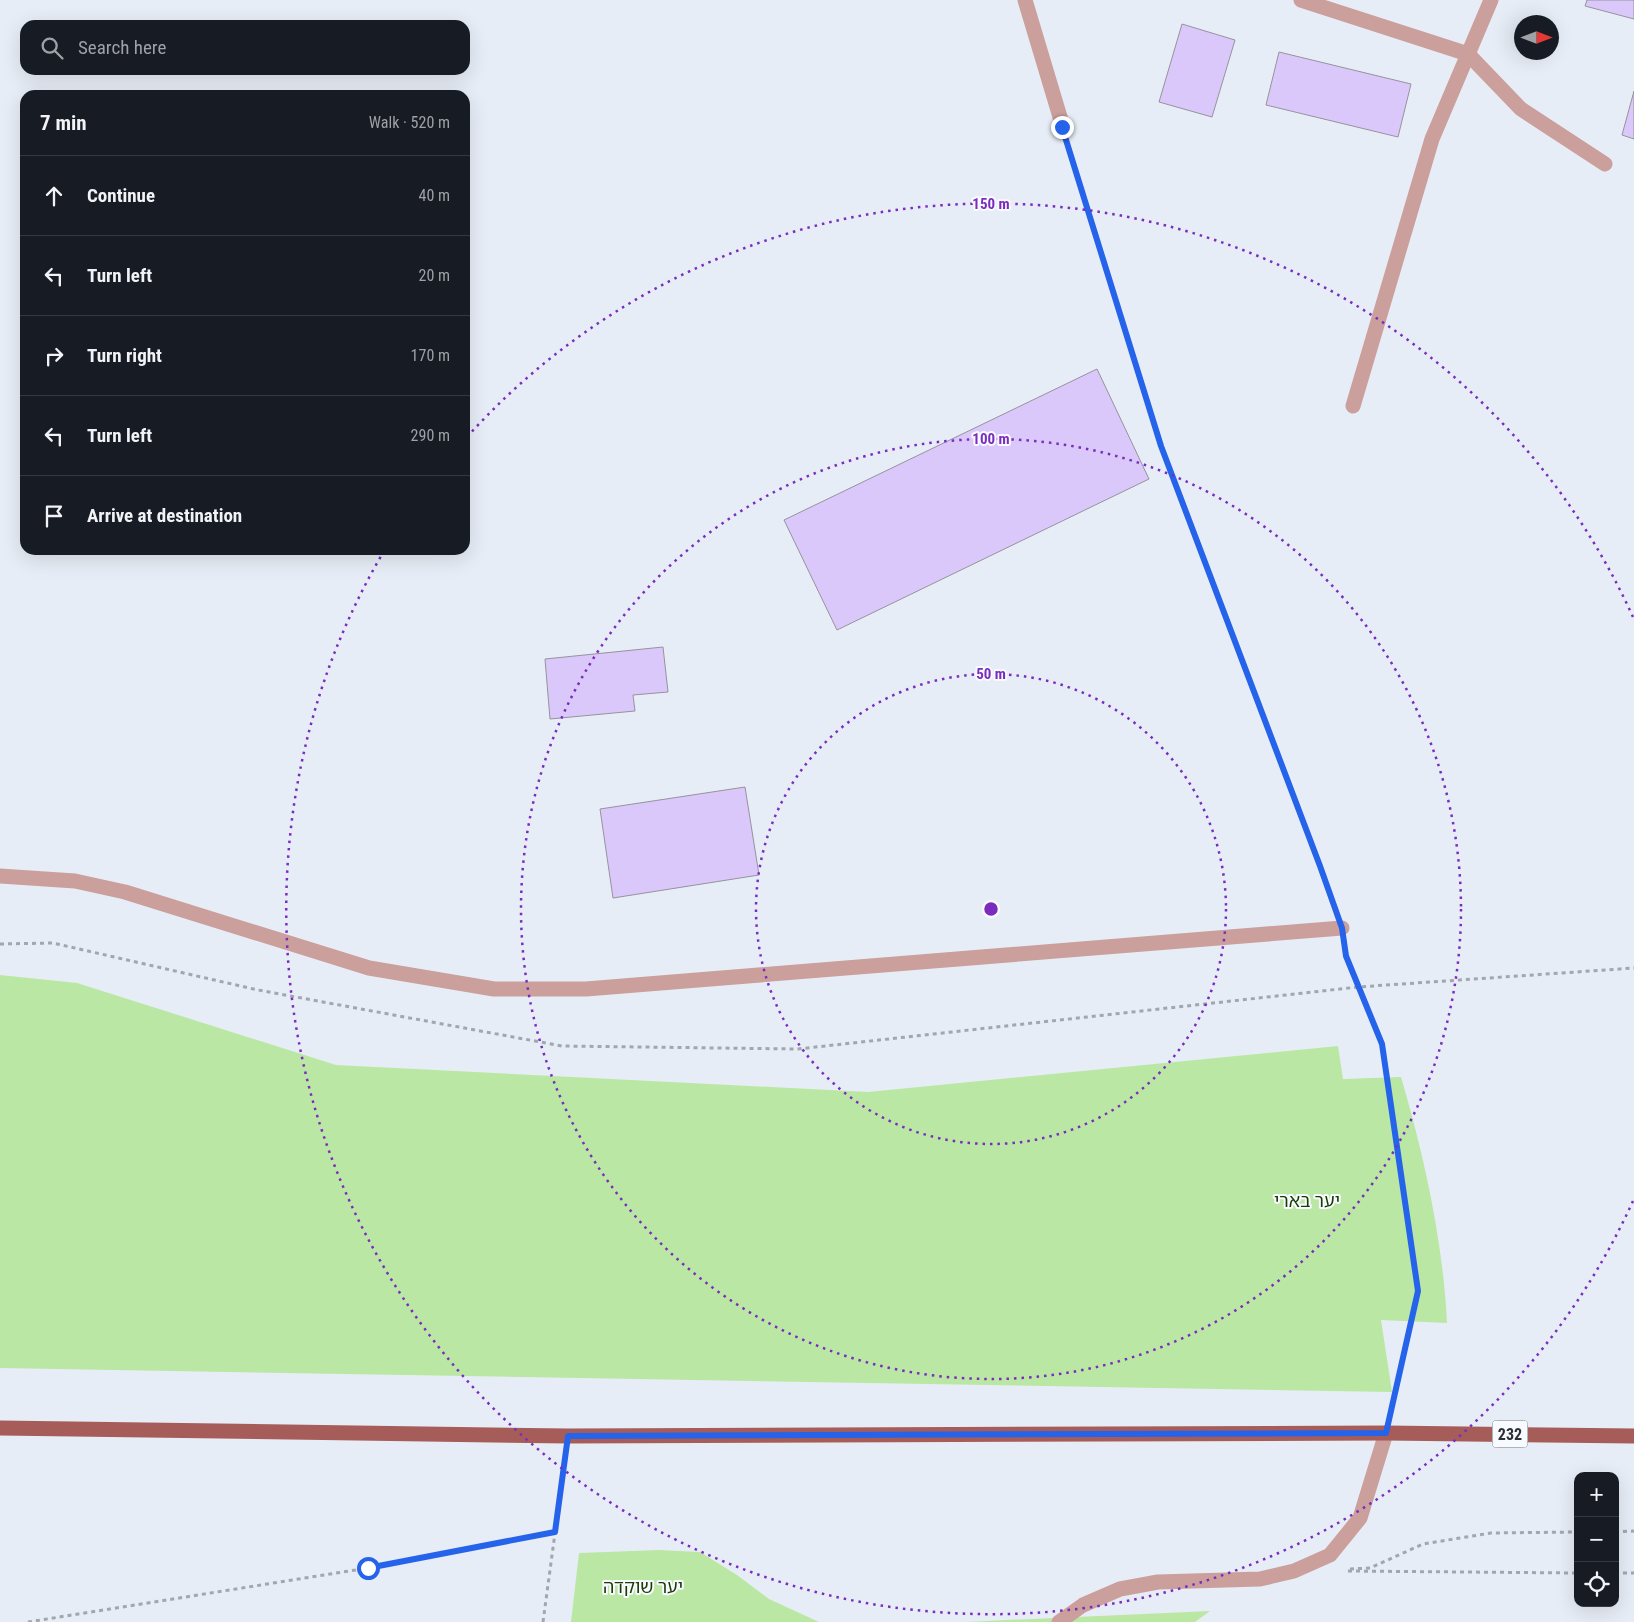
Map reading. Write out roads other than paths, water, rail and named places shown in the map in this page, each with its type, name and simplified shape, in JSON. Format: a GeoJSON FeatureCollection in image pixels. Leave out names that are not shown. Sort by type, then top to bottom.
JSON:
{"type":"FeatureCollection","features":[{"type":"Feature","properties":{"kind":"main road","name":"232"},"geometry":{"type":"LineString","coordinates":[[0,1428],[568,1436],[1386,1433],[1634,1436]]}},
{"type":"Feature","properties":{"kind":"street"},"geometry":{"type":"LineString","coordinates":[[1025,0],[1062,127]]}},
{"type":"Feature","properties":{"kind":"street"},"geometry":{"type":"LineString","coordinates":[[1301,0],[1468,54],[1521,108],[1605,164]]}},
{"type":"Feature","properties":{"kind":"street"},"geometry":{"type":"LineString","coordinates":[[1353,406],[1432,139],[1491,0]]}},
{"type":"Feature","properties":{"kind":"street"},"geometry":{"type":"LineString","coordinates":[[0,876],[75,881],[125,892],[369,968],[494,990],[586,989],[1342,928]]}},
{"type":"Feature","properties":{"kind":"street"},"geometry":{"type":"LineString","coordinates":[[1059,1622],[1083,1605],[1120,1590],[1158,1582],[1260,1579],[1294,1571],[1330,1555],[1360,1518],[1386,1433]]}},
{"type":"Feature","properties":{"kind":"park label","name":"יער בארי"},"geometry":{"type":"Point","coordinates":[1307,1200]}},
{"type":"Feature","properties":{"kind":"park label","name":"יער שוקדה"},"geometry":{"type":"Point","coordinates":[643,1586]}}]}
